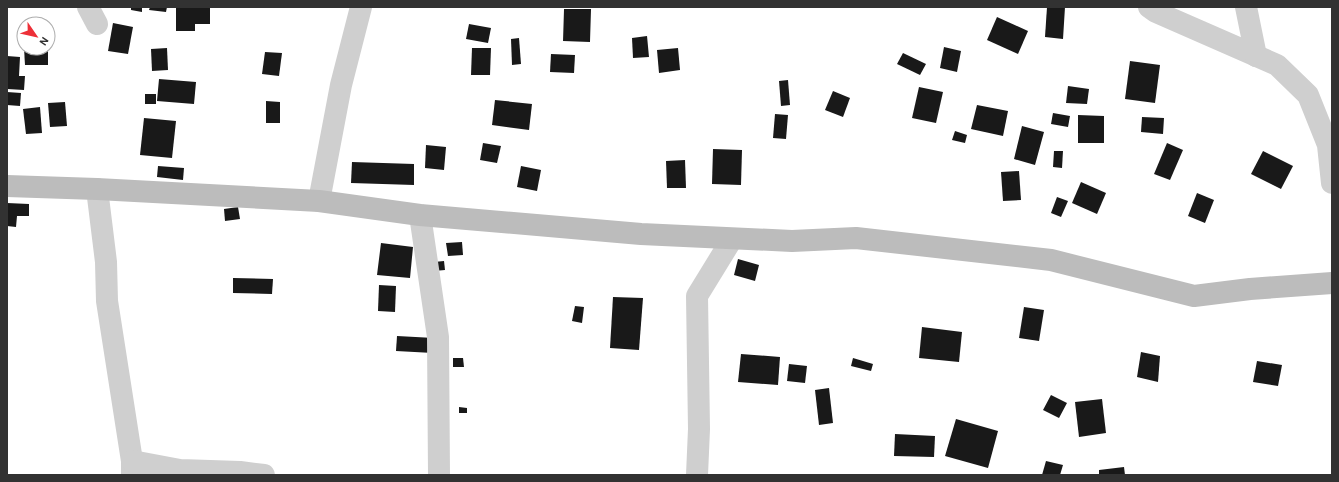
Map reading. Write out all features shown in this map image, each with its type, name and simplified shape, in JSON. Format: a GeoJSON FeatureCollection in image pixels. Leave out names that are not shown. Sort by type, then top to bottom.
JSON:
{"type":"FeatureCollection","features":[{"type":"Feature","properties":{"kind":"street"},"geometry":{"type":"LineString","coordinates":[[319,201],[341,85],[362,7]]}},
{"type":"Feature","properties":{"kind":"street"},"geometry":{"type":"LineString","coordinates":[[1149,7],[1156,12],[1277,65],[1308,95],[1328,146],[1332,183]]}},
{"type":"Feature","properties":{"kind":"street"},"geometry":{"type":"LineString","coordinates":[[1246,7],[1256,56]]}},
{"type":"Feature","properties":{"kind":"street"},"geometry":{"type":"LineString","coordinates":[[7,186],[97,189],[319,201],[420,215],[641,234],[792,241],[856,238],[1051,260],[1194,296],[1250,289],[1332,283]]}},
{"type":"Feature","properties":{"kind":"street"},"geometry":{"type":"LineString","coordinates":[[97,189],[106,262],[107,301],[132,468],[240,472],[264,475]]}},
{"type":"Feature","properties":{"kind":"street"},"geometry":{"type":"LineString","coordinates":[[420,215],[438,337],[439,475]]}},
{"type":"Feature","properties":{"kind":"street"},"geometry":{"type":"LineString","coordinates":[[697,475],[699,430],[697,296],[732,239]]}},
{"type":"Feature","properties":{"kind":"building"},"geometry":{"type":"Polygon","coordinates":[[[131,7],[142,7],[142,12],[131,10],[131,7]]]}},
{"type":"Feature","properties":{"kind":"building"},"geometry":{"type":"Polygon","coordinates":[[[150,7],[167,7],[166,12],[149,10],[150,7]]]}},
{"type":"Feature","properties":{"kind":"building"},"geometry":{"type":"Polygon","coordinates":[[[176,7],[210,7],[210,24],[195,24],[195,31],[176,31],[176,7]]]}},
{"type":"Feature","properties":{"kind":"building"},"geometry":{"type":"Polygon","coordinates":[[[1047,7],[1065,7],[1063,39],[1045,37],[1047,7]]]}},
{"type":"Feature","properties":{"kind":"building"},"geometry":{"type":"Polygon","coordinates":[[[564,9],[591,9],[590,42],[563,41],[564,9]]]}},
{"type":"Feature","properties":{"kind":"building"},"geometry":{"type":"Polygon","coordinates":[[[997,17],[1028,31],[1018,54],[987,40],[997,17]]]}},
{"type":"Feature","properties":{"kind":"building"},"geometry":{"type":"Polygon","coordinates":[[[113,23],[133,27],[128,54],[108,51],[113,23]]]}},
{"type":"Feature","properties":{"kind":"building"},"geometry":{"type":"Polygon","coordinates":[[[469,24],[491,28],[488,43],[466,39],[469,24]]]}},
{"type":"Feature","properties":{"kind":"building"},"geometry":{"type":"Polygon","coordinates":[[[647,36],[649,57],[633,58],[632,38],[647,36]]]}},
{"type":"Feature","properties":{"kind":"building"},"geometry":{"type":"Polygon","coordinates":[[[519,38],[521,64],[512,65],[511,39],[519,38]]]}},
{"type":"Feature","properties":{"kind":"building"},"geometry":{"type":"Polygon","coordinates":[[[944,47],[961,51],[957,72],[940,68],[944,47]]]}},
{"type":"Feature","properties":{"kind":"building"},"geometry":{"type":"Polygon","coordinates":[[[167,48],[168,70],[152,71],[151,49],[167,48]]]}},
{"type":"Feature","properties":{"kind":"building"},"geometry":{"type":"Polygon","coordinates":[[[472,48],[491,48],[490,75],[471,75],[472,48]]]}},
{"type":"Feature","properties":{"kind":"building"},"geometry":{"type":"Polygon","coordinates":[[[678,48],[680,70],[659,73],[657,50],[678,48]]]}},
{"type":"Feature","properties":{"kind":"building"},"geometry":{"type":"Polygon","coordinates":[[[265,52],[282,53],[279,76],[262,74],[265,52]]]}},
{"type":"Feature","properties":{"kind":"building"},"geometry":{"type":"Polygon","coordinates":[[[903,53],[926,64],[920,75],[897,64],[903,53]]]}},
{"type":"Feature","properties":{"kind":"building"},"geometry":{"type":"Polygon","coordinates":[[[551,54],[575,55],[574,73],[550,72],[551,54]]]}},
{"type":"Feature","properties":{"kind":"building"},"geometry":{"type":"Polygon","coordinates":[[[7,56],[20,57],[19,76],[25,76],[24,90],[7,89],[7,56]]]}},
{"type":"Feature","properties":{"kind":"building"},"geometry":{"type":"Polygon","coordinates":[[[24,56],[48,56],[48,65],[25,65],[24,56]]]}},
{"type":"Feature","properties":{"kind":"building"},"geometry":{"type":"Polygon","coordinates":[[[1130,61],[1160,65],[1155,103],[1125,99],[1130,61]]]}},
{"type":"Feature","properties":{"kind":"building"},"geometry":{"type":"Polygon","coordinates":[[[159,79],[196,82],[194,104],[157,101],[159,79]]]}},
{"type":"Feature","properties":{"kind":"building"},"geometry":{"type":"Polygon","coordinates":[[[788,80],[790,105],[781,106],[779,81],[788,80]]]}},
{"type":"Feature","properties":{"kind":"building"},"geometry":{"type":"Polygon","coordinates":[[[1068,86],[1089,89],[1087,104],[1066,103],[1068,86]]]}},
{"type":"Feature","properties":{"kind":"building"},"geometry":{"type":"Polygon","coordinates":[[[919,87],[943,92],[936,123],[912,118],[919,87]]]}},
{"type":"Feature","properties":{"kind":"building"},"geometry":{"type":"Polygon","coordinates":[[[833,91],[850,98],[843,117],[825,110],[833,91]]]}},
{"type":"Feature","properties":{"kind":"building"},"geometry":{"type":"Polygon","coordinates":[[[7,92],[21,93],[20,106],[7,105],[7,92]]]}},
{"type":"Feature","properties":{"kind":"building"},"geometry":{"type":"Polygon","coordinates":[[[145,94],[156,94],[156,104],[145,104],[145,94]]]}},
{"type":"Feature","properties":{"kind":"building"},"geometry":{"type":"Polygon","coordinates":[[[495,100],[532,104],[529,130],[492,125],[495,100]]]}},
{"type":"Feature","properties":{"kind":"building"},"geometry":{"type":"Polygon","coordinates":[[[266,101],[280,102],[280,123],[266,123],[266,101]]]}},
{"type":"Feature","properties":{"kind":"building"},"geometry":{"type":"Polygon","coordinates":[[[65,102],[67,126],[50,127],[48,103],[65,102]]]}},
{"type":"Feature","properties":{"kind":"building"},"geometry":{"type":"Polygon","coordinates":[[[977,105],[1008,111],[1003,136],[971,129],[977,105]]]}},
{"type":"Feature","properties":{"kind":"building"},"geometry":{"type":"Polygon","coordinates":[[[40,107],[42,133],[26,134],[23,109],[40,107]]]}},
{"type":"Feature","properties":{"kind":"building"},"geometry":{"type":"Polygon","coordinates":[[[1053,113],[1070,116],[1068,127],[1051,124],[1053,113]]]}},
{"type":"Feature","properties":{"kind":"building"},"geometry":{"type":"Polygon","coordinates":[[[775,114],[788,115],[786,139],[773,138],[775,114]]]}},
{"type":"Feature","properties":{"kind":"building"},"geometry":{"type":"Polygon","coordinates":[[[1078,115],[1104,116],[1104,143],[1078,143],[1078,115]]]}},
{"type":"Feature","properties":{"kind":"building"},"geometry":{"type":"Polygon","coordinates":[[[1142,117],[1164,118],[1163,134],[1141,132],[1142,117]]]}},
{"type":"Feature","properties":{"kind":"building"},"geometry":{"type":"Polygon","coordinates":[[[144,118],[176,121],[172,158],[140,155],[144,118]]]}},
{"type":"Feature","properties":{"kind":"building"},"geometry":{"type":"Polygon","coordinates":[[[1022,126],[1044,132],[1035,165],[1014,159],[1022,126]]]}},
{"type":"Feature","properties":{"kind":"building"},"geometry":{"type":"Polygon","coordinates":[[[955,131],[967,135],[965,143],[952,140],[955,131]]]}},
{"type":"Feature","properties":{"kind":"building"},"geometry":{"type":"Polygon","coordinates":[[[483,143],[501,146],[497,163],[480,160],[483,143]]]}},
{"type":"Feature","properties":{"kind":"building"},"geometry":{"type":"Polygon","coordinates":[[[1167,143],[1183,150],[1170,180],[1154,174],[1167,143]]]}},
{"type":"Feature","properties":{"kind":"building"},"geometry":{"type":"Polygon","coordinates":[[[426,145],[446,147],[444,170],[425,168],[426,145]]]}},
{"type":"Feature","properties":{"kind":"building"},"geometry":{"type":"Polygon","coordinates":[[[713,149],[742,150],[741,185],[712,184],[713,149]]]}},
{"type":"Feature","properties":{"kind":"building"},"geometry":{"type":"Polygon","coordinates":[[[1054,151],[1063,151],[1062,168],[1053,167],[1054,151]]]}},
{"type":"Feature","properties":{"kind":"building"},"geometry":{"type":"Polygon","coordinates":[[[1263,151],[1293,166],[1281,189],[1251,174],[1263,151]]]}},
{"type":"Feature","properties":{"kind":"building"},"geometry":{"type":"Polygon","coordinates":[[[685,160],[686,188],[667,188],[666,161],[685,160]]]}},
{"type":"Feature","properties":{"kind":"building"},"geometry":{"type":"Polygon","coordinates":[[[352,162],[414,164],[414,185],[351,183],[352,162]]]}},
{"type":"Feature","properties":{"kind":"building"},"geometry":{"type":"Polygon","coordinates":[[[158,166],[184,168],[183,180],[157,177],[158,166]]]}},
{"type":"Feature","properties":{"kind":"building"},"geometry":{"type":"Polygon","coordinates":[[[521,166],[541,170],[537,191],[517,187],[521,166]]]}},
{"type":"Feature","properties":{"kind":"building"},"geometry":{"type":"Polygon","coordinates":[[[1019,171],[1021,200],[1003,201],[1001,172],[1019,171]]]}},
{"type":"Feature","properties":{"kind":"building"},"geometry":{"type":"Polygon","coordinates":[[[1081,182],[1106,193],[1097,214],[1072,203],[1081,182]]]}},
{"type":"Feature","properties":{"kind":"building"},"geometry":{"type":"Polygon","coordinates":[[[1197,193],[1214,200],[1205,223],[1188,216],[1197,193]]]}},
{"type":"Feature","properties":{"kind":"building"},"geometry":{"type":"Polygon","coordinates":[[[1057,197],[1068,201],[1061,217],[1051,213],[1057,197]]]}},
{"type":"Feature","properties":{"kind":"building"},"geometry":{"type":"Polygon","coordinates":[[[7,203],[29,204],[29,216],[17,216],[16,227],[7,226],[7,203]]]}},
{"type":"Feature","properties":{"kind":"building"},"geometry":{"type":"Polygon","coordinates":[[[238,207],[240,219],[225,221],[224,209],[238,207]]]}},
{"type":"Feature","properties":{"kind":"building"},"geometry":{"type":"Polygon","coordinates":[[[462,242],[463,255],[448,256],[446,243],[462,242]]]}},
{"type":"Feature","properties":{"kind":"building"},"geometry":{"type":"Polygon","coordinates":[[[381,243],[413,247],[410,278],[377,275],[381,243]]]}},
{"type":"Feature","properties":{"kind":"building"},"geometry":{"type":"Polygon","coordinates":[[[738,259],[759,265],[755,281],[734,275],[738,259]]]}},
{"type":"Feature","properties":{"kind":"building"},"geometry":{"type":"Polygon","coordinates":[[[444,261],[445,270],[434,271],[434,262],[444,261]]]}},
{"type":"Feature","properties":{"kind":"building"},"geometry":{"type":"Polygon","coordinates":[[[233,278],[273,279],[272,294],[233,293],[233,278]]]}},
{"type":"Feature","properties":{"kind":"building"},"geometry":{"type":"Polygon","coordinates":[[[379,285],[396,286],[395,312],[378,311],[379,285]]]}},
{"type":"Feature","properties":{"kind":"building"},"geometry":{"type":"Polygon","coordinates":[[[613,297],[643,298],[639,350],[610,348],[613,297]]]}},
{"type":"Feature","properties":{"kind":"building"},"geometry":{"type":"Polygon","coordinates":[[[575,306],[584,307],[582,323],[572,321],[575,306]]]}},
{"type":"Feature","properties":{"kind":"building"},"geometry":{"type":"Polygon","coordinates":[[[1024,307],[1044,310],[1039,341],[1019,338],[1024,307]]]}},
{"type":"Feature","properties":{"kind":"building"},"geometry":{"type":"Polygon","coordinates":[[[922,327],[962,332],[959,362],[919,358],[922,327]]]}},
{"type":"Feature","properties":{"kind":"building"},"geometry":{"type":"Polygon","coordinates":[[[397,336],[434,338],[433,353],[396,351],[397,336]]]}},
{"type":"Feature","properties":{"kind":"building"},"geometry":{"type":"Polygon","coordinates":[[[1141,352],[1160,356],[1158,382],[1137,377],[1141,352]]]}},
{"type":"Feature","properties":{"kind":"building"},"geometry":{"type":"Polygon","coordinates":[[[741,354],[780,357],[778,385],[738,382],[741,354]]]}},
{"type":"Feature","properties":{"kind":"building"},"geometry":{"type":"Polygon","coordinates":[[[453,358],[463,358],[464,367],[453,367],[453,358]]]}},
{"type":"Feature","properties":{"kind":"building"},"geometry":{"type":"Polygon","coordinates":[[[853,358],[873,364],[871,371],[851,366],[853,358]]]}},
{"type":"Feature","properties":{"kind":"building"},"geometry":{"type":"Polygon","coordinates":[[[1257,361],[1282,365],[1278,386],[1253,382],[1257,361]]]}},
{"type":"Feature","properties":{"kind":"building"},"geometry":{"type":"Polygon","coordinates":[[[789,364],[807,366],[805,383],[787,381],[789,364]]]}},
{"type":"Feature","properties":{"kind":"building"},"geometry":{"type":"Polygon","coordinates":[[[829,388],[833,423],[819,425],[815,390],[829,388]]]}},
{"type":"Feature","properties":{"kind":"building"},"geometry":{"type":"Polygon","coordinates":[[[1051,395],[1067,403],[1059,418],[1043,410],[1051,395]]]}},
{"type":"Feature","properties":{"kind":"building"},"geometry":{"type":"Polygon","coordinates":[[[1102,399],[1106,433],[1079,437],[1075,402],[1102,399]]]}},
{"type":"Feature","properties":{"kind":"building"},"geometry":{"type":"Polygon","coordinates":[[[459,407],[467,408],[467,413],[459,413],[459,407]]]}},
{"type":"Feature","properties":{"kind":"building"},"geometry":{"type":"Polygon","coordinates":[[[956,419],[998,431],[988,468],[945,456],[956,419]]]}},
{"type":"Feature","properties":{"kind":"building"},"geometry":{"type":"Polygon","coordinates":[[[895,434],[935,436],[934,457],[894,456],[895,434]]]}},
{"type":"Feature","properties":{"kind":"building"},"geometry":{"type":"Polygon","coordinates":[[[1046,461],[1063,465],[1060,475],[1042,475],[1046,461]]]}},
{"type":"Feature","properties":{"kind":"building"},"geometry":{"type":"Polygon","coordinates":[[[1124,467],[1125,475],[1099,475],[1099,470],[1124,467]]]}}]}
